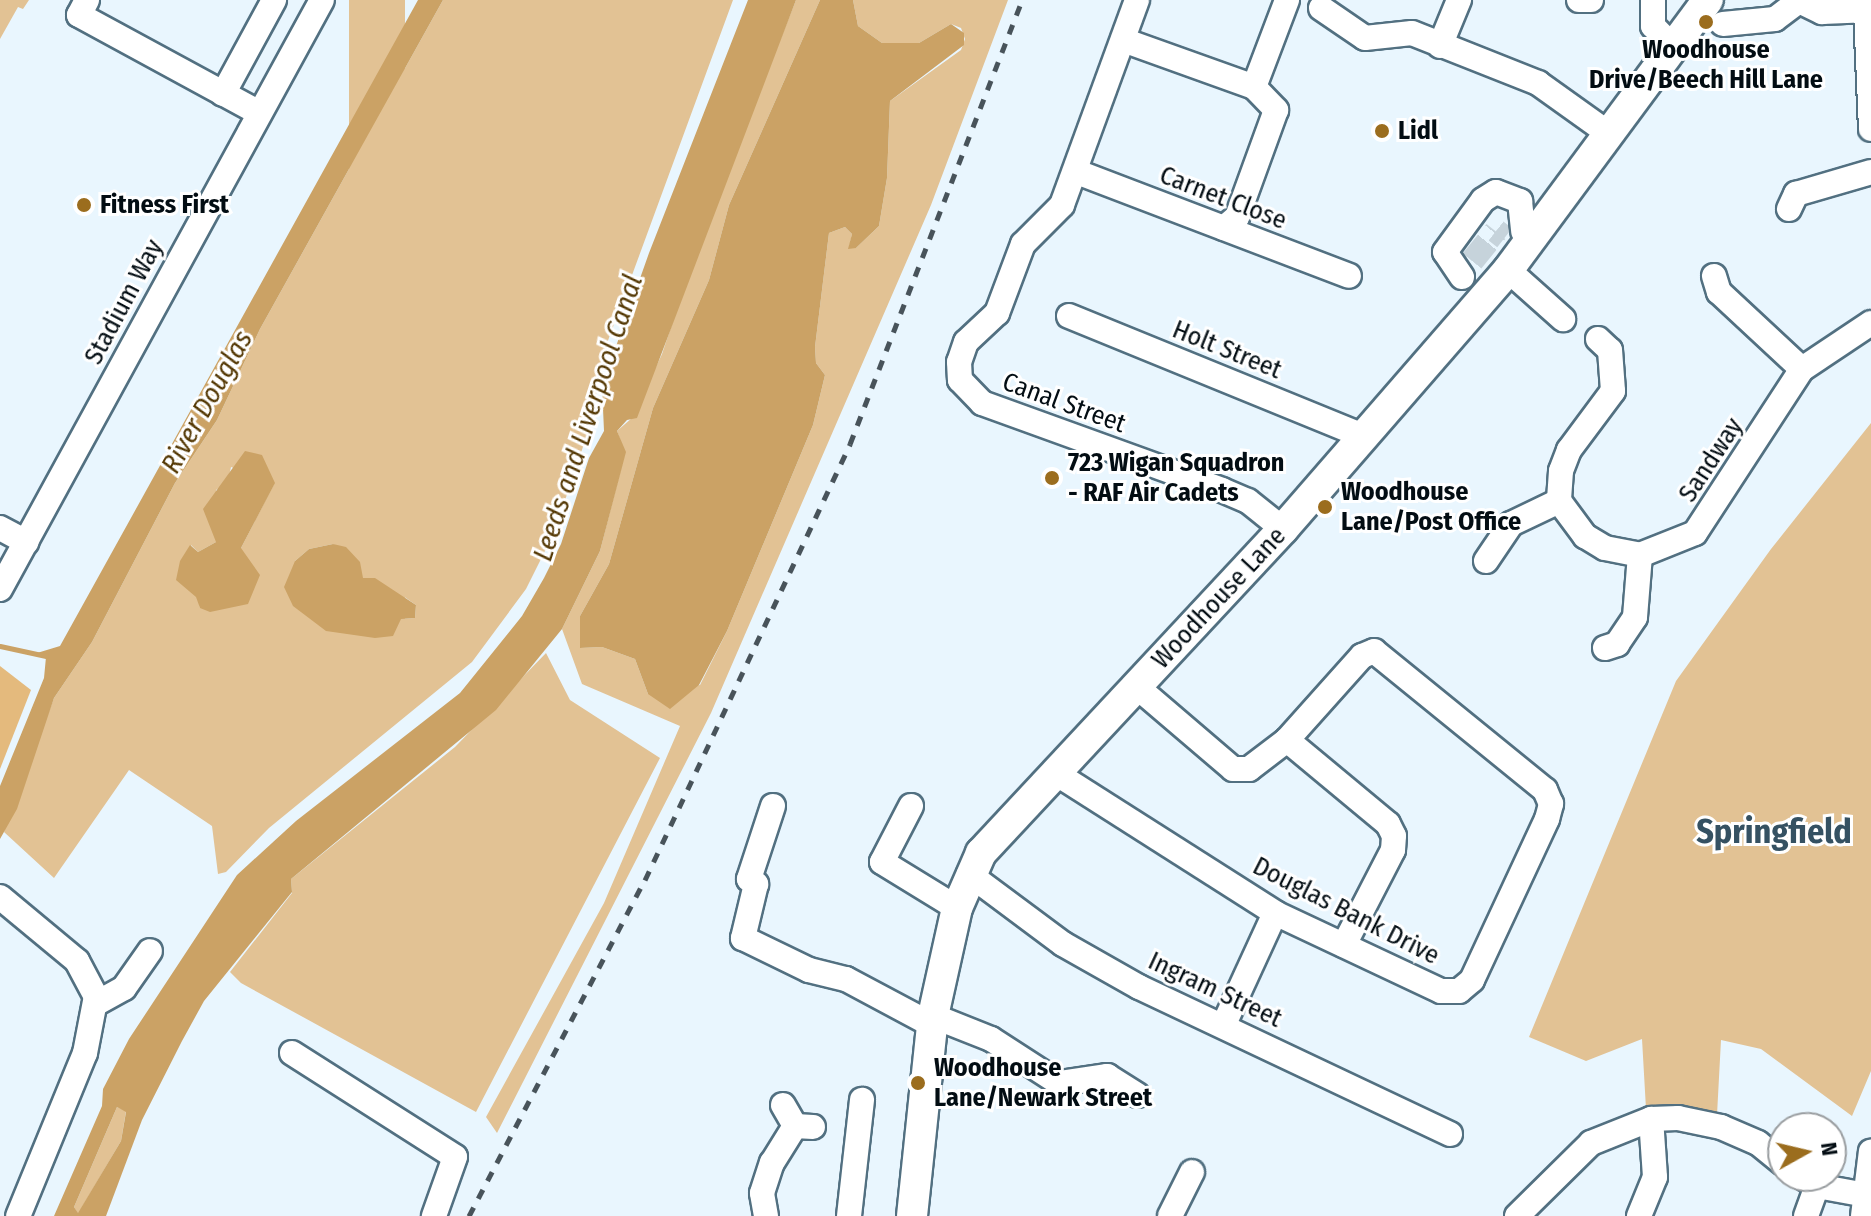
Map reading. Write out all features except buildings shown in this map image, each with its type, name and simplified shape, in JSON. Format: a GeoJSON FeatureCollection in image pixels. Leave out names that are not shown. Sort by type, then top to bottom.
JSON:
{"type":"FeatureCollection","features":[{"type":"Feature","properties":{"kind":"main road","name":"Woodhouse Lane"},"geometry":{"type":"LineString","coordinates":[[912,1216],[933,1021],[957,908],[969,874],[998,829],[1137,687],[1365,437],[1508,270],[1520,236],[1608,133],[1672,46],[1715,12]]}},
{"type":"Feature","properties":{"kind":"street"},"geometry":{"type":"LineString","coordinates":[[87,0],[79,15],[258,112]]}},
{"type":"Feature","properties":{"kind":"street"},"geometry":{"type":"LineString","coordinates":[[223,94],[274,0]]}},
{"type":"Feature","properties":{"kind":"street","name":"Stadium Way"},"geometry":{"type":"LineString","coordinates":[[0,589],[258,112],[322,0]]}},
{"type":"Feature","properties":{"kind":"street","name":"Canal Street"},"geometry":{"type":"LineString","coordinates":[[1137,0],[1077,172],[1062,205],[1023,244],[997,313],[966,342],[959,362],[967,392],[982,403],[1248,501],[1283,529]]}},
{"type":"Feature","properties":{"kind":"street"},"geometry":{"type":"LineString","coordinates":[[1254,87],[1287,0]]}},
{"type":"Feature","properties":{"kind":"street"},"geometry":{"type":"LineString","coordinates":[[1440,46],[1459,0]]}},
{"type":"Feature","properties":{"kind":"street"},"geometry":{"type":"LineString","coordinates":[[1579,0],[1591,0]]}},
{"type":"Feature","properties":{"kind":"street"},"geometry":{"type":"LineString","coordinates":[[1653,0],[1653,26],[1672,46]]}},
{"type":"Feature","properties":{"kind":"street"},"geometry":{"type":"LineString","coordinates":[[1715,12],[1775,19],[1798,1],[1822,12],[1868,10],[1871,129]]}},
{"type":"Feature","properties":{"kind":"street"},"geometry":{"type":"LineString","coordinates":[[1321,8],[1365,38],[1412,33],[1554,91],[1608,133]]}},
{"type":"Feature","properties":{"kind":"street"},"geometry":{"type":"LineString","coordinates":[[1123,40],[1254,87],[1276,110],[1272,130],[1237,217],[1224,228]]}},
{"type":"Feature","properties":{"kind":"street","name":"Carnet Close"},"geometry":{"type":"LineString","coordinates":[[1077,172],[1349,276]]}},
{"type":"Feature","properties":{"kind":"street"},"geometry":{"type":"LineString","coordinates":[[1792,196],[1871,172]]}},
{"type":"Feature","properties":{"kind":"street"},"geometry":{"type":"LineString","coordinates":[[1475,308],[1467,269],[1445,252],[1483,200],[1496,192],[1520,201],[1520,236]]}},
{"type":"Feature","properties":{"kind":"street"},"geometry":{"type":"LineString","coordinates":[[1508,270],[1563,319]]}},
{"type":"Feature","properties":{"kind":"street"},"geometry":{"type":"LineString","coordinates":[[1713,289],[1802,369]]}},
{"type":"Feature","properties":{"kind":"street","name":"Holt Street"},"geometry":{"type":"LineString","coordinates":[[1069,316],[1365,437]]}},
{"type":"Feature","properties":{"kind":"street","name":"Sandway"},"geometry":{"type":"LineString","coordinates":[[1640,555],[1680,542],[1708,519],[1802,369],[1871,323]]}},
{"type":"Feature","properties":{"kind":"street"},"geometry":{"type":"LineString","coordinates":[[1611,344],[1613,391],[1569,450],[1561,471],[1559,501],[1585,536],[1605,548],[1640,555],[1640,600],[1616,648]]}},
{"type":"Feature","properties":{"kind":"street"},"geometry":{"type":"LineString","coordinates":[[1486,561],[1511,524],[1559,501]]}},
{"type":"Feature","properties":{"kind":"street"},"geometry":{"type":"LineString","coordinates":[[0,528],[26,542]]}},
{"type":"Feature","properties":{"kind":"street","name":"Douglas Bank Drive"},"geometry":{"type":"LineString","coordinates":[[1054,772],[1275,913],[1441,991],[1459,991],[1472,980],[1551,804],[1545,790],[1374,651],[1362,656],[1287,740],[1249,769],[1233,769],[1137,687]]}},
{"type":"Feature","properties":{"kind":"street"},"geometry":{"type":"LineString","coordinates":[[1287,740],[1388,824],[1394,836],[1393,850],[1344,945]]}},
{"type":"Feature","properties":{"kind":"street"},"geometry":{"type":"LineString","coordinates":[[773,806],[749,879],[756,884],[743,938],[809,970],[846,979],[933,1021],[991,1039],[1059,1083],[1107,1076],[1137,1095]]}},
{"type":"Feature","properties":{"kind":"street"},"geometry":{"type":"LineString","coordinates":[[911,806],[882,862],[957,908]]}},
{"type":"Feature","properties":{"kind":"street","name":"Ingram Street"},"geometry":{"type":"LineString","coordinates":[[969,874],[1063,944],[1139,987],[1224,1024],[1450,1134]]}},
{"type":"Feature","properties":{"kind":"street"},"geometry":{"type":"LineString","coordinates":[[5,901],[77,961],[89,976],[97,1003],[85,1053],[18,1216]]}},
{"type":"Feature","properties":{"kind":"street"},"geometry":{"type":"LineString","coordinates":[[1224,1024],[1275,913]]}},
{"type":"Feature","properties":{"kind":"street"},"geometry":{"type":"LineString","coordinates":[[97,1003],[124,988],[150,951]]}},
{"type":"Feature","properties":{"kind":"street"},"geometry":{"type":"LineString","coordinates":[[292,1053],[455,1157],[438,1208]]}},
{"type":"Feature","properties":{"kind":"street"},"geometry":{"type":"LineString","coordinates":[[849,1216],[862,1100]]}},
{"type":"Feature","properties":{"kind":"street"},"geometry":{"type":"LineString","coordinates":[[1517,1216],[1525,1189],[1591,1143],[1651,1119],[1678,1118],[1721,1127],[1767,1150]]}},
{"type":"Feature","properties":{"kind":"street"},"geometry":{"type":"LineString","coordinates":[[766,1216],[762,1193],[772,1163],[797,1119]]}},
{"type":"Feature","properties":{"kind":"street"},"geometry":{"type":"LineString","coordinates":[[1639,1216],[1655,1177],[1651,1119]]}},
{"type":"Feature","properties":{"kind":"street"},"geometry":{"type":"LineString","coordinates":[[1834,1192],[1864,1205],[1871,1151]]}},
{"type":"Feature","properties":{"kind":"street"},"geometry":{"type":"LineString","coordinates":[[1170,1216],[1192,1172]]}},
{"type":"Feature","properties":{"kind":"street"},"geometry":{"type":"LineString","coordinates":[[1806,1216],[1808,1192]]}},
{"type":"Feature","properties":{"kind":"shaded area"},"geometry":{"type":"Polygon","coordinates":[[[0,0],[29,0],[23,9],[18,7],[0,39],[0,0]]]}},
{"type":"Feature","properties":{"kind":"shaded area"},"geometry":{"type":"Polygon","coordinates":[[[349,0],[405,0],[405,705],[349,705],[349,0]]]}},
{"type":"Feature","properties":{"kind":"shaded area"},"geometry":{"type":"Polygon","coordinates":[[[443,0],[733,0],[606,346],[589,429],[554,533],[526,589],[472,662],[269,828],[226,872],[218,874],[212,826],[129,770],[54,878],[4,832],[54,698],[92,642],[175,483],[217,420],[260,329],[443,0]],[[231,467],[228,481],[216,490],[216,542],[198,552],[191,545],[200,608],[241,548],[274,484],[231,467]],[[333,544],[309,549],[295,561],[401,619],[415,618],[416,605],[393,589],[363,578],[359,562],[333,544]]]}},
{"type":"Feature","properties":{"kind":"shaded area"},"geometry":{"type":"Polygon","coordinates":[[[796,0],[820,0],[729,205],[709,280],[653,408],[609,564],[580,616],[580,648],[602,647],[635,659],[648,694],[700,685],[727,631],[813,425],[825,375],[816,363],[815,347],[829,233],[845,227],[852,234],[849,248],[856,248],[879,226],[887,178],[890,101],[961,50],[965,39],[961,28],[951,24],[919,43],[882,43],[858,26],[853,0],[1008,0],[931,205],[711,713],[497,1133],[486,1117],[604,903],[680,726],[582,684],[562,629],[600,551],[625,453],[617,431],[632,418],[662,354],[698,247],[796,0]]]}},
{"type":"Feature","properties":{"kind":"shaded area"},"geometry":{"type":"Polygon","coordinates":[[[1871,423],[1871,1071],[1852,1116],[1761,1049],[1721,1040],[1717,1115],[1646,1109],[1642,1039],[1586,1061],[1529,1037],[1676,681],[1771,549],[1871,423]]]}},
{"type":"Feature","properties":{"kind":"shaded area"},"geometry":{"type":"Polygon","coordinates":[[[546,653],[570,700],[660,758],[476,1112],[241,983],[230,972],[292,893],[291,879],[455,747],[546,653]]]}},
{"type":"Feature","properties":{"kind":"shaded area"},"geometry":{"type":"Polygon","coordinates":[[[0,666],[31,690],[0,769],[0,666]]]}},
{"type":"Feature","properties":{"kind":"shaded area"},"geometry":{"type":"Polygon","coordinates":[[[117,1107],[126,1111],[121,1141],[78,1214],[74,1207],[117,1107]]]}},
{"type":"Feature","properties":{"kind":"water","name":"River Douglas"},"geometry":{"type":"Polygon","coordinates":[[[418,0],[443,0],[260,329],[217,420],[175,483],[92,642],[54,698],[17,809],[0,839],[0,786],[44,678],[46,657],[37,653],[60,646],[418,0]]]}},
{"type":"Feature","properties":{"kind":"water","name":"Leeds and Liverpool Canal"},"geometry":{"type":"Polygon","coordinates":[[[748,0],[796,0],[637,418],[627,420],[617,431],[626,452],[600,551],[562,629],[496,710],[291,879],[292,892],[204,1001],[182,1041],[142,1120],[106,1216],[54,1216],[102,1106],[103,1089],[129,1039],[237,875],[296,821],[460,693],[522,616],[561,544],[589,458],[604,431],[602,386],[649,253],[748,0]],[[117,1107],[74,1207],[78,1213],[121,1141],[126,1112],[117,1107]]]}},
{"type":"Feature","properties":{"kind":"water"},"geometry":{"type":"Polygon","coordinates":[[[820,0],[853,0],[858,26],[882,43],[919,43],[951,24],[964,33],[964,45],[890,101],[887,178],[879,226],[856,248],[848,249],[852,234],[845,227],[829,233],[815,347],[816,363],[825,375],[813,425],[727,631],[699,685],[670,709],[648,694],[635,659],[602,647],[580,648],[580,616],[609,564],[653,408],[709,280],[729,205],[820,0]]]}},
{"type":"Feature","properties":{"kind":"water"},"geometry":{"type":"Polygon","coordinates":[[[245,451],[262,455],[275,483],[241,548],[260,575],[248,604],[210,612],[200,608],[196,597],[176,580],[180,561],[190,545],[198,552],[216,542],[203,509],[245,451]]]}},
{"type":"Feature","properties":{"kind":"water"},"geometry":{"type":"Polygon","coordinates":[[[333,544],[346,547],[360,562],[363,578],[375,578],[416,605],[415,618],[401,619],[393,636],[375,638],[326,631],[293,606],[284,587],[295,561],[309,549],[333,544]]]}},
{"type":"Feature","properties":{"kind":"waterway"},"geometry":{"type":"LineString","coordinates":[[0,646],[46,656]]}},
{"type":"Feature","properties":{"kind":"tunnel"},"geometry":{"type":"LineString","coordinates":[[1472,261],[1496,231],[1505,238]]}},
{"type":"Feature","properties":{"kind":"railway"},"geometry":{"type":"LineString","coordinates":[[469,1216],[645,880],[850,444],[1022,0]]}},
{"type":"Feature","properties":{"kind":"place","name":"Woodhouse Drive/Beech Hill Lane"},"geometry":{"type":"Point","coordinates":[1706,22]}},
{"type":"Feature","properties":{"kind":"place","name":"Lidl"},"geometry":{"type":"Point","coordinates":[1382,131]}},
{"type":"Feature","properties":{"kind":"place","name":"Fitness First"},"geometry":{"type":"Point","coordinates":[84,205]}},
{"type":"Feature","properties":{"kind":"place","name":"723 Wigan Squadron - RAF Air Cadets"},"geometry":{"type":"Point","coordinates":[1052,478]}},
{"type":"Feature","properties":{"kind":"place","name":"Woodhouse Lane/Post Office"},"geometry":{"type":"Point","coordinates":[1325,507]}},
{"type":"Feature","properties":{"kind":"place","name":"Woodhouse Lane/Newark Street"},"geometry":{"type":"Point","coordinates":[918,1083]}},
{"type":"Feature","properties":{"kind":"district","name":"Springfield"},"geometry":{"type":"Point","coordinates":[1774,832]}}]}
